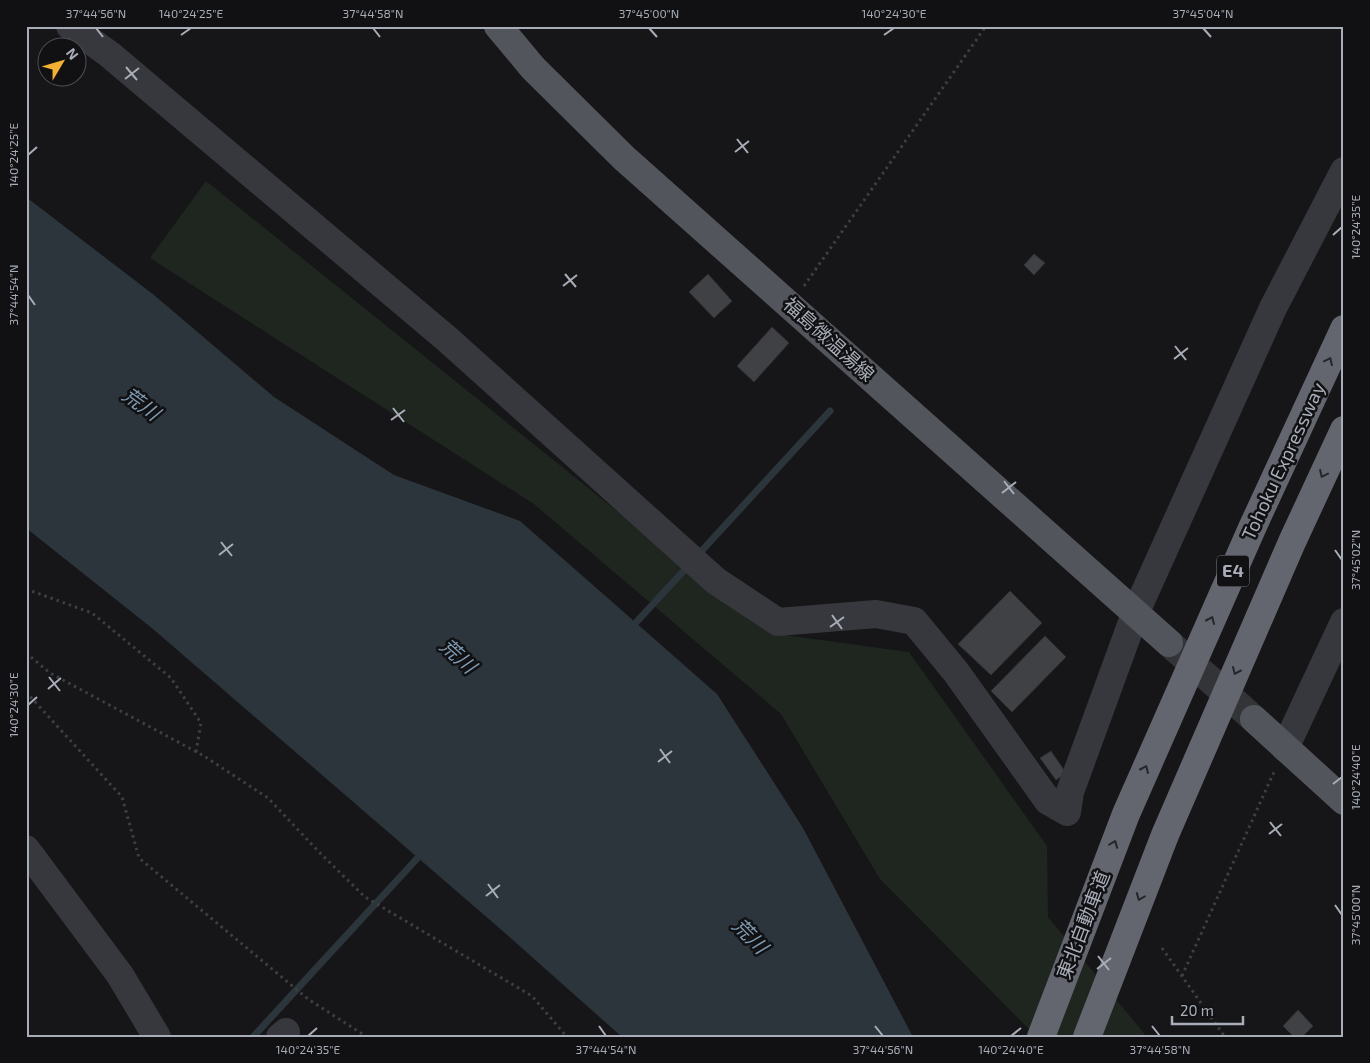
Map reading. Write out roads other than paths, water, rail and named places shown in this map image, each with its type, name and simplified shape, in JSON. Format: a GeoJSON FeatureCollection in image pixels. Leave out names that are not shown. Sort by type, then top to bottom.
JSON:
{"type":"FeatureCollection","features":[{"type":"Feature","properties":{"kind":"highway","name":"Tohoku Expressway"},"geometry":{"type":"LineString","coordinates":[[1126,814],[1253,526],[1344,329]]}},
{"type":"Feature","properties":{"kind":"highway","name":"E4"},"geometry":{"type":"LineString","coordinates":[[1087,1037],[1165,835],[1292,542],[1344,430]]}},
{"type":"Feature","properties":{"kind":"highway","name":"東北自動車道"},"geometry":{"type":"LineString","coordinates":[[1041,1037],[1126,814]]}},
{"type":"Feature","properties":{"kind":"main road","name":"福島微温湯線"},"geometry":{"type":"LineString","coordinates":[[498,26],[533,68],[624,158],[1169,643]]}},
{"type":"Feature","properties":{"kind":"main road"},"geometry":{"type":"LineString","coordinates":[[1254,719],[1344,801]]}},
{"type":"Feature","properties":{"kind":"street"},"geometry":{"type":"LineString","coordinates":[[70,26],[109,54],[446,339],[716,581],[778,622],[876,614],[914,621],[956,672],[1048,801],[1067,812],[1070,792],[1135,614],[1273,308],[1344,172]]}},
{"type":"Feature","properties":{"kind":"street"},"geometry":{"type":"LineString","coordinates":[[1285,748],[1344,622]]}},
{"type":"Feature","properties":{"kind":"street"},"geometry":{"type":"LineString","coordinates":[[26,849],[120,975],[157,1037]]}},
{"type":"Feature","properties":{"kind":"water","name":"荒川"},"geometry":{"type":"Polygon","coordinates":[[[26,197],[154,295],[274,397],[394,475],[520,521],[717,694],[803,828],[913,1037],[622,1037],[505,933],[153,629],[26,528],[26,197]]]}},
{"type":"Feature","properties":{"kind":"waterway"},"geometry":{"type":"LineString","coordinates":[[696,557],[830,411]]}},
{"type":"Feature","properties":{"kind":"waterway"},"geometry":{"type":"LineString","coordinates":[[630,629],[689,565]]}},
{"type":"Feature","properties":{"kind":"waterway"},"geometry":{"type":"LineString","coordinates":[[253,1037],[424,851]]}},
{"type":"Feature","properties":{"kind":"tunnel"},"geometry":{"type":"LineString","coordinates":[[1169,643],[1254,719]]}}]}
